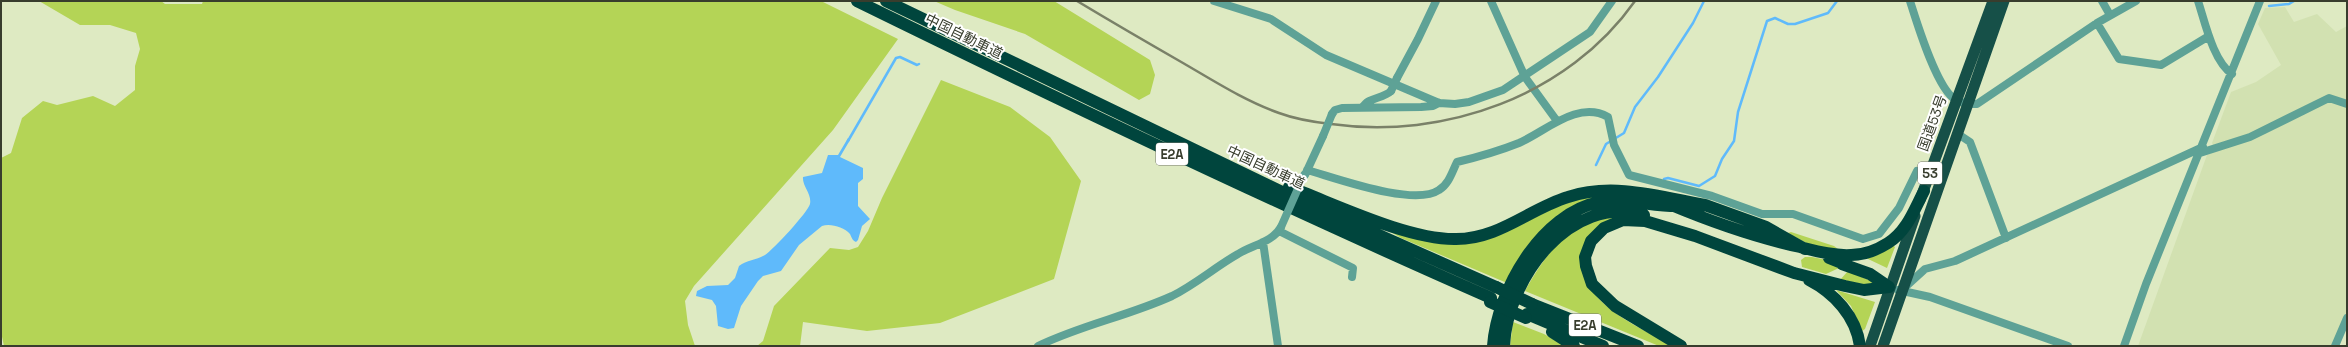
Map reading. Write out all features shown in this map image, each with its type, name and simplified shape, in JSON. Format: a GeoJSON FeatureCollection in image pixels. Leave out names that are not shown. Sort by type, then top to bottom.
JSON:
{"type":"FeatureCollection","features":[{"type":"Feature","properties":{"kind":"highway","name":"中国自動車道"},"geometry":{"type":"LineString","coordinates":[[857,1],[1083,112],[1374,247],[1492,296],[1603,346]]}},
{"type":"Feature","properties":{"kind":"highway","name":"中国自動車道"},"geometry":{"type":"LineString","coordinates":[[886,1],[1204,154],[1492,296]]}},
{"type":"Feature","properties":{"kind":"highway","name":"国道53号"},"geometry":{"type":"LineString","coordinates":[[1870,346],[1889,287],[1993,1]]}},
{"type":"Feature","properties":{"kind":"highway","name":"国道53号"},"geometry":{"type":"LineString","coordinates":[[1883,346],[2004,1]]}},
{"type":"Feature","properties":{"kind":"highway"},"geometry":{"type":"LineString","coordinates":[[1204,154],[1407,231],[1445,239],[1468,239],[1490,234],[1554,202],[1579,194],[1619,190],[1643,204],[1698,227],[1760,248],[1828,281]]}},
{"type":"Feature","properties":{"kind":"highway"},"geometry":{"type":"LineString","coordinates":[[1760,248],[1805,249],[1850,256],[1881,248],[1902,231],[1924,191]]}},
{"type":"Feature","properties":{"kind":"highway"},"geometry":{"type":"LineString","coordinates":[[1493,346],[1496,323],[1508,290],[1532,250],[1553,226],[1575,211],[1600,202],[1621,201],[1674,206],[1705,206]]}},
{"type":"Feature","properties":{"kind":"highway"},"geometry":{"type":"LineString","coordinates":[[1643,204],[1663,226],[1698,227]]}},
{"type":"Feature","properties":{"kind":"highway"},"geometry":{"type":"LineString","coordinates":[[1504,346],[1510,314],[1521,288],[1538,259],[1561,233],[1571,225],[1593,214],[1643,204],[1705,206],[1766,227],[1805,249]]}},
{"type":"Feature","properties":{"kind":"highway"},"geometry":{"type":"LineString","coordinates":[[1674,206],[1703,212],[1805,249],[1870,274],[1889,287]]}},
{"type":"Feature","properties":{"kind":"highway"},"geometry":{"type":"LineString","coordinates":[[1674,206],[1698,227]]}},
{"type":"Feature","properties":{"kind":"highway"},"geometry":{"type":"LineString","coordinates":[[1680,346],[1635,320],[1605,300],[1592,284],[1586,266],[1587,249],[1591,241],[1604,228],[1623,220],[1635,219],[1663,226],[1794,273],[1864,290],[1889,287]]}},
{"type":"Feature","properties":{"kind":"highway"},"geometry":{"type":"LineString","coordinates":[[1760,248],[1794,273],[1824,289],[1841,305],[1853,323],[1860,346]]}},
{"type":"Feature","properties":{"kind":"highway"},"geometry":{"type":"LineString","coordinates":[[1760,248],[1798,251],[1849,266]]}},
{"type":"Feature","properties":{"kind":"highway","name":"中国自動車道"},"geometry":{"type":"LineString","coordinates":[[1528,312],[1638,346]]}},
{"type":"Feature","properties":{"kind":"highway"},"geometry":{"type":"LineString","coordinates":[[1528,312],[1574,346]]}},
{"type":"Feature","properties":{"kind":"street"},"geometry":{"type":"LineString","coordinates":[[1214,1],[1271,19],[1326,55],[1439,102],[1455,104],[1487,97],[1525,77],[1590,32],[1612,1]]}},
{"type":"Feature","properties":{"kind":"street"},"geometry":{"type":"LineString","coordinates":[[1363,107],[1368,101],[1380,98],[1390,91],[1418,39],[1436,1]]}},
{"type":"Feature","properties":{"kind":"street"},"geometry":{"type":"LineString","coordinates":[[1491,1],[1525,77],[1557,121]]}},
{"type":"Feature","properties":{"kind":"street"},"geometry":{"type":"LineString","coordinates":[[1910,1],[1930,58],[1950,95],[1956,100],[1967,104],[1977,104],[2096,23],[2136,1]]}},
{"type":"Feature","properties":{"kind":"street"},"geometry":{"type":"LineString","coordinates":[[2102,1],[2110,15]]}},
{"type":"Feature","properties":{"kind":"street"},"geometry":{"type":"LineString","coordinates":[[2198,1],[2209,36],[2224,66],[2232,74]]}},
{"type":"Feature","properties":{"kind":"street"},"geometry":{"type":"LineString","coordinates":[[2124,346],[2146,284],[2202,150],[2260,1]]}},
{"type":"Feature","properties":{"kind":"street"},"geometry":{"type":"LineString","coordinates":[[2096,23],[2119,59],[2161,65],[2209,36]]}},
{"type":"Feature","properties":{"kind":"street"},"geometry":{"type":"LineString","coordinates":[[1902,291],[1925,270],[1955,261],[2202,150],[2250,137],[2329,98],[2347,104]]}},
{"type":"Feature","properties":{"kind":"street"},"geometry":{"type":"LineString","coordinates":[[1038,346],[1074,330],[1136,310],[1172,296],[1198,282],[1237,254],[1263,242],[1280,229],[1335,110],[1342,108],[1363,107],[1421,107],[1433,106],[1439,102]]}},
{"type":"Feature","properties":{"kind":"street"},"geometry":{"type":"LineString","coordinates":[[1306,172],[1394,193],[1412,196],[1430,195],[1447,183],[1457,162],[1519,142],[1557,121],[1590,110],[1608,117],[1614,145],[1629,175],[1712,196],[1762,214],[1793,214],[1863,239],[1879,234],[1900,208],[1917,171]]}},
{"type":"Feature","properties":{"kind":"street"},"geometry":{"type":"LineString","coordinates":[[1958,134],[1970,142],[2006,238]]}},
{"type":"Feature","properties":{"kind":"street"},"geometry":{"type":"LineString","coordinates":[[1280,229],[1353,268],[1352,277]]}},
{"type":"Feature","properties":{"kind":"street"},"geometry":{"type":"LineString","coordinates":[[1263,242],[1278,346]]}},
{"type":"Feature","properties":{"kind":"street"},"geometry":{"type":"LineString","coordinates":[[1889,287],[1930,297],[2068,346]]}},
{"type":"Feature","properties":{"kind":"street"},"geometry":{"type":"LineString","coordinates":[[2335,346],[2347,318]]}},
{"type":"Feature","properties":{"kind":"shaded area"},"geometry":{"type":"Polygon","coordinates":[[[2285,7],[2294,22],[2317,14],[2336,32],[2347,26],[2347,100],[2330,95],[2249,134],[2213,145],[2212,143],[2231,92],[2256,82],[2281,65],[2258,24],[2265,8],[2285,7]]]}},
{"type":"Feature","properties":{"kind":"shaded area"},"geometry":{"type":"Polygon","coordinates":[[[2331,100],[2347,106],[2347,312],[2332,346],[2138,346],[2207,155],[2331,100]]]}},
{"type":"Feature","properties":{"kind":"green space"},"geometry":{"type":"Polygon","coordinates":[[[39,1],[161,1],[165,4],[202,4],[203,1],[821,1],[898,39],[833,130],[694,286],[685,301],[688,325],[695,346],[4,346],[1,332],[1,158],[11,153],[22,118],[43,101],[57,105],[93,96],[115,106],[135,90],[135,66],[140,49],[136,33],[110,25],[80,25],[39,1]]]}},
{"type":"Feature","properties":{"kind":"green space"},"geometry":{"type":"Polygon","coordinates":[[[934,1],[1054,1],[1150,60],[1155,75],[1150,94],[1139,100],[1025,34],[955,10],[934,1]]]}},
{"type":"Feature","properties":{"kind":"green space"},"geometry":{"type":"Polygon","coordinates":[[[941,80],[1010,107],[1050,137],[1081,181],[1054,279],[940,323],[867,331],[803,322],[800,346],[757,346],[763,341],[774,306],[830,248],[849,250],[858,247],[868,231],[882,198],[941,80]]]}},
{"type":"Feature","properties":{"kind":"green space"},"geometry":{"type":"Polygon","coordinates":[[[1620,195],[1582,204],[1507,283],[1401,238],[1377,224],[1448,243],[1577,198],[1620,195]]]}},
{"type":"Feature","properties":{"kind":"green space"},"geometry":{"type":"Polygon","coordinates":[[[1618,216],[1580,255],[1583,272],[1590,287],[1600,300],[1613,311],[1673,346],[1659,346],[1525,291],[1535,273],[1556,245],[1564,237],[1586,223],[1618,216]]]}},
{"type":"Feature","properties":{"kind":"green space"},"geometry":{"type":"Polygon","coordinates":[[[1791,232],[1834,246],[1838,249],[1812,246],[1788,233],[1791,232]]]}},
{"type":"Feature","properties":{"kind":"green space"},"geometry":{"type":"Polygon","coordinates":[[[1892,244],[1895,247],[1887,268],[1866,258],[1892,244]]]}},
{"type":"Feature","properties":{"kind":"green space"},"geometry":{"type":"Polygon","coordinates":[[[1805,257],[1837,262],[1839,268],[1826,274],[1802,267],[1801,260],[1805,257]]]}},
{"type":"Feature","properties":{"kind":"green space"},"geometry":{"type":"Polygon","coordinates":[[[1848,271],[1878,284],[1868,285],[1840,280],[1848,271]]]}},
{"type":"Feature","properties":{"kind":"green space"},"geometry":{"type":"Polygon","coordinates":[[[1836,290],[1875,302],[1865,329],[1862,331],[1851,306],[1836,290]]]}},
{"type":"Feature","properties":{"kind":"green space"},"geometry":{"type":"Polygon","coordinates":[[[1513,322],[1544,334],[1565,346],[1510,346],[1513,322]]]}},
{"type":"Feature","properties":{"kind":"water"},"geometry":{"type":"Polygon","coordinates":[[[848,138],[850,140],[840,157],[863,168],[863,179],[858,183],[858,206],[870,219],[862,226],[858,240],[856,242],[852,239],[850,234],[841,228],[833,225],[822,226],[799,245],[781,271],[763,276],[758,281],[741,306],[734,328],[728,329],[718,326],[716,306],[712,300],[696,296],[697,291],[707,286],[728,285],[735,278],[739,266],[745,262],[765,255],[775,246],[797,222],[810,204],[810,197],[804,184],[803,177],[822,173],[828,155],[838,155],[848,138]]]}},
{"type":"Feature","properties":{"kind":"waterway"},"geometry":{"type":"LineString","coordinates":[[1596,165],[1606,144],[1624,133],[1635,107],[1658,77],[1693,23],[1704,1]]}},
{"type":"Feature","properties":{"kind":"waterway"},"geometry":{"type":"LineString","coordinates":[[1664,179],[1668,178],[1699,186],[1715,176],[1722,159],[1734,141],[1738,112],[1767,21],[1775,18],[1788,24],[1795,24],[1828,13],[1837,1]]}},
{"type":"Feature","properties":{"kind":"waterway"},"geometry":{"type":"LineString","coordinates":[[2269,6],[2289,4],[2294,1]]}},
{"type":"Feature","properties":{"kind":"waterway"},"geometry":{"type":"LineString","coordinates":[[848,141],[896,58],[900,57],[917,65],[919,64]]}},
{"type":"Feature","properties":{"kind":"railway"},"geometry":{"type":"LineString","coordinates":[[1077,1],[1218,84],[1266,108],[1291,117],[1311,121],[1374,127],[1417,125],[1459,117],[1500,104],[1539,86],[1575,63],[1607,34],[1635,1]]}}]}
